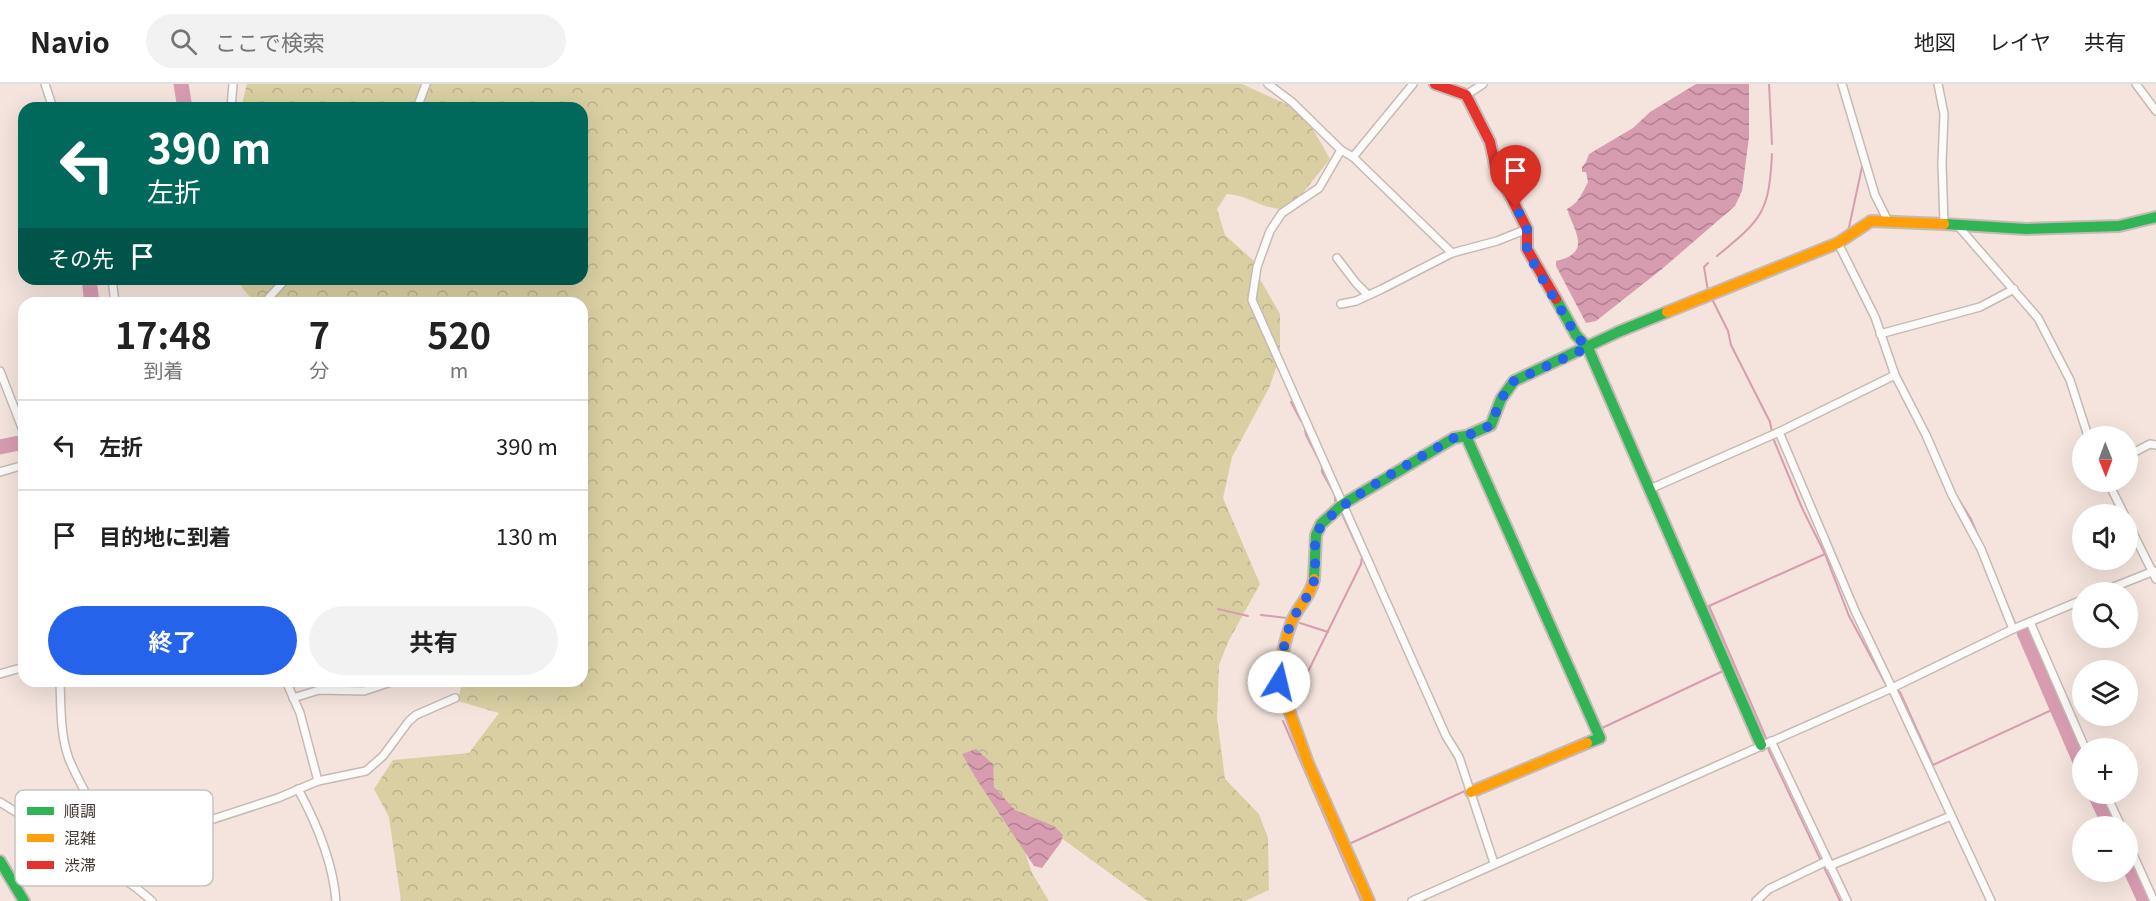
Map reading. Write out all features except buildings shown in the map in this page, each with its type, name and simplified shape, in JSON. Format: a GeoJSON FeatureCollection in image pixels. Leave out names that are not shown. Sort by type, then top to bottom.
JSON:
{"type":"FeatureCollection","features":[{"type":"Feature","properties":{"kind":"street"},"geometry":{"type":"LineString","coordinates":[[45,84],[52,102]]}},
{"type":"Feature","properties":{"kind":"street"},"geometry":{"type":"LineString","coordinates":[[232,102],[233,84]]}},
{"type":"Feature","properties":{"kind":"street"},"geometry":{"type":"LineString","coordinates":[[419,102],[426,84]]}},
{"type":"Feature","properties":{"kind":"street"},"geometry":{"type":"LineString","coordinates":[[1269,84],[1292,102],[1341,150],[1353,157],[1452,253]]}},
{"type":"Feature","properties":{"kind":"street"},"geometry":{"type":"LineString","coordinates":[[1353,157],[1413,84]]}},
{"type":"Feature","properties":{"kind":"street"},"geometry":{"type":"LineString","coordinates":[[1435,84],[1466,95],[1490,142],[1495,165],[1527,229],[1527,249],[1576,335],[1587,348],[1766,743],[1847,901]]}},
{"type":"Feature","properties":{"kind":"street"},"geometry":{"type":"LineString","coordinates":[[1466,95],[1483,84]]}},
{"type":"Feature","properties":{"kind":"street"},"geometry":{"type":"LineString","coordinates":[[1842,84],[1875,195],[1888,220]]}},
{"type":"Feature","properties":{"kind":"street"},"geometry":{"type":"LineString","coordinates":[[1938,84],[1944,114],[1942,163],[1944,224]]}},
{"type":"Feature","properties":{"kind":"street"},"geometry":{"type":"LineString","coordinates":[[2136,84],[2156,111]]}},
{"type":"Feature","properties":{"kind":"street"},"geometry":{"type":"LineString","coordinates":[[1341,150],[1319,188],[1282,213],[1270,231],[1257,267],[1252,300],[1446,736],[1459,757],[1494,863]]}},
{"type":"Feature","properties":{"kind":"street"},"geometry":{"type":"LineString","coordinates":[[1369,901],[1308,763],[1279,682],[1280,668],[1292,621],[1306,600],[1314,582],[1316,535],[1322,525],[1343,504],[1454,438],[1466,436],[1491,425],[1501,399],[1514,381],[1618,332],[1838,243],[1871,221],[1888,220],[2026,229],[2119,226],[2156,218]]}},
{"type":"Feature","properties":{"kind":"street"},"geometry":{"type":"LineString","coordinates":[[1958,226],[2038,318],[2068,377],[2085,426]]}},
{"type":"Feature","properties":{"kind":"street"},"geometry":{"type":"LineString","coordinates":[[1341,304],[1356,301],[1452,253],[1497,241],[1527,229]]}},
{"type":"Feature","properties":{"kind":"street"},"geometry":{"type":"LineString","coordinates":[[1838,243],[1882,333],[1895,375],[1926,435],[1952,495],[1981,549],[2014,628]]}},
{"type":"Feature","properties":{"kind":"street"},"geometry":{"type":"LineString","coordinates":[[1337,258],[1368,295]]}},
{"type":"Feature","properties":{"kind":"street"},"geometry":{"type":"LineString","coordinates":[[270,297],[280,285]]}},
{"type":"Feature","properties":{"kind":"street"},"geometry":{"type":"LineString","coordinates":[[1882,333],[1980,307],[2014,289]]}},
{"type":"Feature","properties":{"kind":"street"},"geometry":{"type":"LineString","coordinates":[[0,371],[18,418]]}},
{"type":"Feature","properties":{"kind":"street"},"geometry":{"type":"LineString","coordinates":[[1650,489],[1779,432],[1895,375]]}},
{"type":"Feature","properties":{"kind":"street"},"geometry":{"type":"LineString","coordinates":[[1779,432],[1856,613],[1991,901]]}},
{"type":"Feature","properties":{"kind":"street"},"geometry":{"type":"LineString","coordinates":[[1466,436],[1600,738],[1472,792]]}},
{"type":"Feature","properties":{"kind":"street"},"geometry":{"type":"LineString","coordinates":[[2138,450],[2150,444],[2156,445]]}},
{"type":"Feature","properties":{"kind":"street"},"geometry":{"type":"LineString","coordinates":[[0,472],[18,467]]}},
{"type":"Feature","properties":{"kind":"street"},"geometry":{"type":"LineString","coordinates":[[2138,541],[2156,579]]}},
{"type":"Feature","properties":{"kind":"street"},"geometry":{"type":"LineString","coordinates":[[2126,582],[2154,571]]}},
{"type":"Feature","properties":{"kind":"street"},"geometry":{"type":"LineString","coordinates":[[1412,901],[1892,688],[2014,628],[2072,604]]}},
{"type":"Feature","properties":{"kind":"street"},"geometry":{"type":"LineString","coordinates":[[2028,623],[2080,738]]}},
{"type":"Feature","properties":{"kind":"street"},"geometry":{"type":"LineString","coordinates":[[0,674],[18,669]]}},
{"type":"Feature","properties":{"kind":"street"},"geometry":{"type":"LineString","coordinates":[[60,687],[64,741],[69,758],[84,790]]}},
{"type":"Feature","properties":{"kind":"street"},"geometry":{"type":"LineString","coordinates":[[288,687],[300,713],[318,781]]}},
{"type":"Feature","properties":{"kind":"street"},"geometry":{"type":"LineString","coordinates":[[293,698],[319,690],[364,691],[376,687]]}},
{"type":"Feature","properties":{"kind":"street"},"geometry":{"type":"LineString","coordinates":[[213,819],[278,798],[318,781],[366,771],[383,756],[408,721],[416,715],[455,698]]}},
{"type":"Feature","properties":{"kind":"street"},"geometry":{"type":"LineString","coordinates":[[298,789],[314,819],[332,873],[336,901]]}},
{"type":"Feature","properties":{"kind":"street"},"geometry":{"type":"LineString","coordinates":[[0,802],[15,811]]}},
{"type":"Feature","properties":{"kind":"street"},"geometry":{"type":"LineString","coordinates":[[1756,901],[1769,889],[1951,816]]}},
{"type":"Feature","properties":{"kind":"street"},"geometry":{"type":"LineString","coordinates":[[0,861],[24,901]]}},
{"type":"Feature","properties":{"kind":"street"},"geometry":{"type":"LineString","coordinates":[[2138,865],[2154,901]]}},
{"type":"Feature","properties":{"kind":"street"},"geometry":{"type":"LineString","coordinates":[[134,886],[152,901]]}},
{"type":"Feature","properties":{"kind":"green space"},"geometry":{"type":"Polygon","coordinates":[[[247,84],[1242,84],[1303,112],[1330,159],[1302,194],[1279,209],[1227,194],[1217,209],[1225,235],[1255,262],[1260,279],[1280,314],[1280,357],[1269,388],[1232,457],[1223,498],[1260,584],[1228,642],[1219,665],[1217,718],[1225,779],[1259,814],[1268,838],[1269,890],[1245,901],[1148,901],[1064,840],[1024,816],[1017,828],[1032,873],[1049,901],[401,901],[389,817],[374,789],[393,760],[469,753],[499,713],[458,701],[461,687],[588,687],[588,297],[250,297],[241,285],[588,285],[588,102],[242,102],[247,84]]]}},
{"type":"Feature","properties":{"kind":"water"},"geometry":{"type":"Polygon","coordinates":[[[1696,84],[1749,84],[1749,137],[1742,191],[1735,206],[1662,269],[1596,321],[1586,323],[1556,266],[1556,261],[1574,253],[1578,247],[1576,233],[1567,209],[1577,201],[1588,182],[1586,172],[1582,172],[1582,167],[1589,154],[1633,128],[1650,112],[1696,84]]]}},
{"type":"Feature","properties":{"kind":"water"},"geometry":{"type":"Polygon","coordinates":[[[976,749],[993,764],[994,787],[1015,810],[1054,826],[1063,835],[1061,842],[1042,868],[1034,866],[962,754],[976,749]]]}},
{"type":"Feature","properties":{"kind":"waterway"},"geometry":{"type":"LineString","coordinates":[[181,84],[184,102]]}},
{"type":"Feature","properties":{"kind":"waterway"},"geometry":{"type":"LineString","coordinates":[[1769,84],[1772,144]]}},
{"type":"Feature","properties":{"kind":"waterway"},"geometry":{"type":"LineString","coordinates":[[1717,256],[1744,233],[1760,213],[1768,190],[1772,154]]}},
{"type":"Feature","properties":{"kind":"waterway"},"geometry":{"type":"LineString","coordinates":[[1848,232],[1862,167]]}},
{"type":"Feature","properties":{"kind":"waterway"},"geometry":{"type":"LineString","coordinates":[[1708,263],[1704,267],[1708,291]]}},
{"type":"Feature","properties":{"kind":"waterway"},"geometry":{"type":"LineString","coordinates":[[90,285],[91,297]]}},
{"type":"Feature","properties":{"kind":"waterway"},"geometry":{"type":"LineString","coordinates":[[1712,299],[1728,331],[1731,345],[1770,422],[1772,432]]}},
{"type":"Feature","properties":{"kind":"waterway"},"geometry":{"type":"LineString","coordinates":[[1291,402],[1301,421]]}},
{"type":"Feature","properties":{"kind":"waterway"},"geometry":{"type":"LineString","coordinates":[[1305,430],[1322,466],[1322,472],[1335,495],[1335,501]]}},
{"type":"Feature","properties":{"kind":"waterway"},"geometry":{"type":"LineString","coordinates":[[1773,438],[1802,508],[1825,554],[1849,616],[1888,685]]}},
{"type":"Feature","properties":{"kind":"waterway"},"geometry":{"type":"LineString","coordinates":[[0,447],[18,443]]}},
{"type":"Feature","properties":{"kind":"waterway"},"geometry":{"type":"LineString","coordinates":[[1956,495],[1971,519],[1981,543]]}},
{"type":"Feature","properties":{"kind":"waterway"},"geometry":{"type":"LineString","coordinates":[[1295,698],[1361,564],[1362,557],[1342,514]]}},
{"type":"Feature","properties":{"kind":"waterway"},"geometry":{"type":"LineString","coordinates":[[1825,554],[1709,606],[1766,738],[1769,751],[1840,901]]}},
{"type":"Feature","properties":{"kind":"waterway"},"geometry":{"type":"LineString","coordinates":[[1995,576],[2015,623],[2024,632]]}},
{"type":"Feature","properties":{"kind":"waterway"},"geometry":{"type":"LineString","coordinates":[[1218,609],[1248,616]]}},
{"type":"Feature","properties":{"kind":"waterway"},"geometry":{"type":"LineString","coordinates":[[1261,615],[1287,618]]}},
{"type":"Feature","properties":{"kind":"waterway"},"geometry":{"type":"LineString","coordinates":[[1300,623],[1328,632]]}},
{"type":"Feature","properties":{"kind":"waterway"},"geometry":{"type":"LineString","coordinates":[[2024,632],[2072,743]]}},
{"type":"Feature","properties":{"kind":"waterway"},"geometry":{"type":"LineString","coordinates":[[1600,729],[1725,670]]}},
{"type":"Feature","properties":{"kind":"waterway"},"geometry":{"type":"LineString","coordinates":[[1895,689],[1900,692],[1933,765],[2056,708]]}},
{"type":"Feature","properties":{"kind":"waterway"},"geometry":{"type":"LineString","coordinates":[[1283,721],[1361,901]]}},
{"type":"Feature","properties":{"kind":"waterway"},"geometry":{"type":"LineString","coordinates":[[1565,747],[1593,734]]}},
{"type":"Feature","properties":{"kind":"waterway"},"geometry":{"type":"LineString","coordinates":[[1349,844],[1467,790]]}},
{"type":"Feature","properties":{"kind":"waterway"},"geometry":{"type":"LineString","coordinates":[[2100,804],[2105,816]]}},
{"type":"Feature","properties":{"kind":"waterway"},"geometry":{"type":"LineString","coordinates":[[2136,882],[2145,901]]}},
{"type":"Feature","properties":{"kind":"traffic: fast"},"geometry":{"type":"LineString","coordinates":[[1944,224],[2026,229],[2119,226],[2156,217]]}},
{"type":"Feature","properties":{"kind":"traffic: fast"},"geometry":{"type":"LineString","coordinates":[[1556,299],[1576,335],[1588,348],[1761,745]]}},
{"type":"Feature","properties":{"kind":"traffic: fast"},"geometry":{"type":"LineString","coordinates":[[1314,579],[1316,535],[1321,524],[1343,504],[1454,438],[1466,436],[1491,425],[1501,399],[1514,381],[1618,332],[1667,312]]}},
{"type":"Feature","properties":{"kind":"traffic: fast"},"geometry":{"type":"LineString","coordinates":[[1466,436],[1600,738],[1587,743]]}},
{"type":"Feature","properties":{"kind":"traffic: fast"},"geometry":{"type":"LineString","coordinates":[[0,861],[24,901]]}},
{"type":"Feature","properties":{"kind":"traffic: slow"},"geometry":{"type":"LineString","coordinates":[[1667,312],[1838,243],[1871,221],[1944,224]]}},
{"type":"Feature","properties":{"kind":"traffic: slow"},"geometry":{"type":"LineString","coordinates":[[1314,579],[1310,591],[1289,628],[1279,682],[1308,763],[1369,901]]}},
{"type":"Feature","properties":{"kind":"traffic: slow"},"geometry":{"type":"LineString","coordinates":[[1471,792],[1587,743]]}},
{"type":"Feature","properties":{"kind":"traffic: jam"},"geometry":{"type":"LineString","coordinates":[[1435,84],[1466,95],[1490,142],[1495,165],[1527,229],[1527,249],[1556,299]]}},
{"type":"Feature","properties":{"kind":"route"},"geometry":{"type":"LineString","coordinates":[[1279,682],[1280,668],[1292,621],[1306,600],[1314,582],[1316,535],[1322,525],[1343,504],[1454,438],[1466,436],[1491,425],[1501,399],[1514,381],[1587,348],[1576,335],[1536,268],[1527,249],[1527,229],[1516,207]]}}]}
